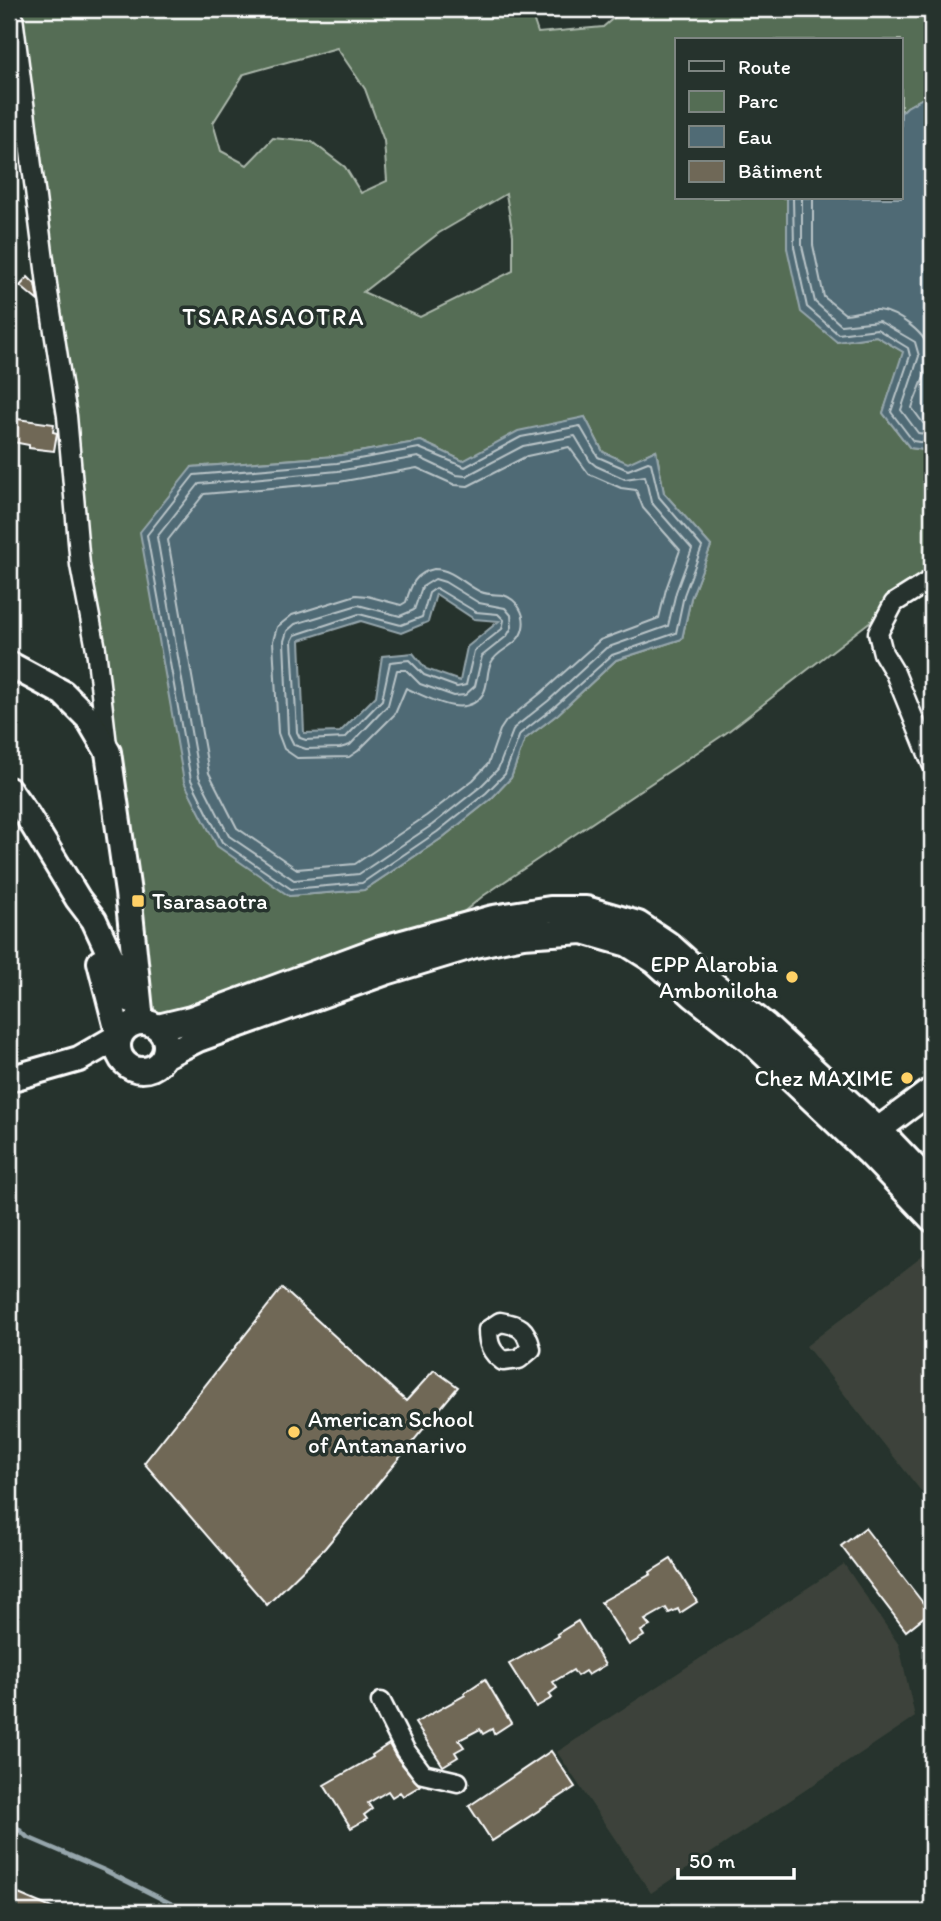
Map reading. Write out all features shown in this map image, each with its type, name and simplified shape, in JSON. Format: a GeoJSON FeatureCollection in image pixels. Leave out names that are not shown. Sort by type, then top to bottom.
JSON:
{"type":"FeatureCollection","features":[{"type":"Feature","properties":{"kind":"main road"},"geometry":{"type":"LineString","coordinates":[[9,664],[63,693],[88,718],[108,752],[132,930],[150,1024]]}},
{"type":"Feature","properties":{"kind":"main road"},"geometry":{"type":"LineString","coordinates":[[9,790],[94,920],[150,1024],[167,1041],[160,1062],[146,1070],[125,1064],[79,1059]]}},
{"type":"Feature","properties":{"kind":"main road"},"geometry":{"type":"LineString","coordinates":[[78,898],[103,973],[119,1035],[118,1051],[125,1064]]}},
{"type":"Feature","properties":{"kind":"main road"},"geometry":{"type":"LineString","coordinates":[[9,1082],[79,1059],[119,1035],[128,1025],[191,1019],[378,949],[492,918],[550,909],[586,909],[638,924],[668,944],[766,1026],[869,1142],[932,1219]]}},
{"type":"Feature","properties":{"kind":"main road"},"geometry":{"type":"LineString","coordinates":[[102,936],[132,930]]}},
{"type":"Feature","properties":{"kind":"main road"},"geometry":{"type":"LineString","coordinates":[[164,1056],[198,1039],[437,956],[497,939],[551,931],[583,931],[628,944],[655,961],[869,1142],[932,1185]]}},
{"type":"Feature","properties":{"kind":"main road"},"geometry":{"type":"LineString","coordinates":[[869,1142],[932,1090]]}},
{"type":"Feature","properties":{"kind":"street"},"geometry":{"type":"LineString","coordinates":[[12,9],[48,292],[67,415],[80,565],[96,649],[108,752]]}},
{"type":"Feature","properties":{"kind":"street"},"geometry":{"type":"LineString","coordinates":[[932,579],[894,603],[878,633],[883,653],[895,673],[932,764]]}},
{"type":"Feature","properties":{"kind":"street"},"geometry":{"type":"LineString","coordinates":[[382,1702],[405,1750],[423,1774],[458,1782]]}},
{"type":"Feature","properties":{"kind":"shaded area"},"geometry":{"type":"Polygon","coordinates":[[[932,1249],[932,1494],[921,1491],[806,1346],[932,1249]]]}},
{"type":"Feature","properties":{"kind":"shaded area"},"geometry":{"type":"Polygon","coordinates":[[[844,1564],[899,1645],[915,1717],[651,1893],[557,1752],[844,1564]]]}},
{"type":"Feature","properties":{"kind":"green space"},"geometry":{"type":"Polygon","coordinates":[[[14,9],[530,9],[538,33],[603,27],[624,9],[932,9],[932,93],[902,112],[902,38],[675,38],[675,200],[787,200],[787,248],[837,342],[876,336],[904,352],[883,413],[910,448],[932,451],[932,579],[894,603],[726,733],[483,896],[445,927],[159,1016],[148,1014],[14,9]],[[337,48],[244,74],[213,123],[221,151],[247,165],[273,138],[312,142],[345,167],[361,193],[387,181],[384,141],[365,89],[337,48]],[[506,194],[439,233],[363,292],[420,317],[513,271],[513,235],[506,194]],[[585,417],[463,461],[421,441],[336,456],[192,467],[289,896],[364,890],[442,838],[491,799],[511,778],[525,739],[558,714],[616,660],[682,639],[691,598],[711,546],[664,493],[656,450],[628,464],[603,452],[585,417]]]}},
{"type":"Feature","properties":{"kind":"water"},"geometry":{"type":"Polygon","coordinates":[[[932,93],[932,451],[910,448],[883,413],[903,352],[876,336],[837,342],[801,312],[787,248],[787,200],[902,200],[902,112],[932,93]]]}},
{"type":"Feature","properties":{"kind":"water"},"geometry":{"type":"Polygon","coordinates":[[[585,417],[603,452],[628,463],[656,450],[664,493],[711,546],[691,598],[682,639],[616,660],[558,714],[525,739],[511,778],[491,799],[442,838],[364,890],[289,896],[217,846],[184,782],[140,532],[192,467],[336,456],[421,441],[463,461],[518,431],[585,417]],[[436,594],[428,622],[401,633],[361,621],[300,640],[304,733],[340,732],[376,696],[382,656],[413,653],[426,669],[460,681],[467,647],[499,621],[474,619],[436,594]]]}},
{"type":"Feature","properties":{"kind":"building"},"geometry":{"type":"Polygon","coordinates":[[[28,277],[35,284],[38,301],[20,286],[28,277]]]}},
{"type":"Feature","properties":{"kind":"building"},"geometry":{"type":"Polygon","coordinates":[[[17,419],[54,424],[53,432],[57,433],[54,451],[29,448],[29,445],[13,442],[17,419]]]}},
{"type":"Feature","properties":{"kind":"building","name":"American School of Antananarivo"},"geometry":{"type":"Polygon","coordinates":[[[282,1288],[406,1401],[434,1370],[458,1387],[325,1548],[267,1605],[144,1463],[282,1288]]]}},
{"type":"Feature","properties":{"kind":"building"},"geometry":{"type":"Polygon","coordinates":[[[865,1528],[930,1612],[906,1631],[841,1546],[865,1528]]]}},
{"type":"Feature","properties":{"kind":"building"},"geometry":{"type":"Polygon","coordinates":[[[671,1559],[697,1602],[680,1613],[678,1609],[669,1613],[666,1608],[645,1620],[650,1626],[641,1631],[644,1636],[629,1645],[601,1602],[651,1574],[650,1572],[671,1559]]]}},
{"type":"Feature","properties":{"kind":"building"},"geometry":{"type":"Polygon","coordinates":[[[578,1621],[605,1665],[588,1675],[585,1671],[577,1676],[573,1670],[553,1682],[557,1688],[549,1694],[552,1698],[536,1707],[509,1664],[559,1636],[557,1634],[578,1621]]]}},
{"type":"Feature","properties":{"kind":"building"},"geometry":{"type":"Polygon","coordinates":[[[485,1679],[511,1723],[494,1734],[492,1729],[483,1734],[480,1729],[459,1740],[464,1747],[455,1752],[458,1757],[443,1766],[415,1723],[465,1695],[464,1693],[485,1679]]]}},
{"type":"Feature","properties":{"kind":"building"},"geometry":{"type":"Polygon","coordinates":[[[389,1744],[420,1786],[403,1796],[400,1792],[392,1797],[388,1791],[368,1803],[372,1809],[364,1815],[367,1819],[351,1828],[324,1785],[373,1757],[372,1755],[389,1744]]]}},
{"type":"Feature","properties":{"kind":"building"},"geometry":{"type":"Polygon","coordinates":[[[551,1751],[575,1787],[492,1841],[469,1806],[551,1751]]]}},
{"type":"Feature","properties":{"kind":"building"},"geometry":{"type":"Polygon","coordinates":[[[9,1890],[61,1912],[9,1912],[9,1890]]]}},
{"type":"Feature","properties":{"kind":"waterway"},"geometry":{"type":"LineString","coordinates":[[9,1820],[27,1837],[104,1870],[188,1912]]}},
{"type":"Feature","properties":{"kind":"place","name":"Tsarasaotra"},"geometry":{"type":"Point","coordinates":[138,901]}},
{"type":"Feature","properties":{"kind":"place","name":"EPP Alarobia Amboniloha"},"geometry":{"type":"Point","coordinates":[792,977]}},
{"type":"Feature","properties":{"kind":"place","name":"Chez MAXIME"},"geometry":{"type":"Point","coordinates":[907,1078]}},
{"type":"Feature","properties":{"kind":"place","name":"American School of Antananarivo"},"geometry":{"type":"Point","coordinates":[294,1432]}},
{"type":"Feature","properties":{"kind":"district","name":"TSARASAOTRA"},"geometry":{"type":"Point","coordinates":[274,317]}}]}
